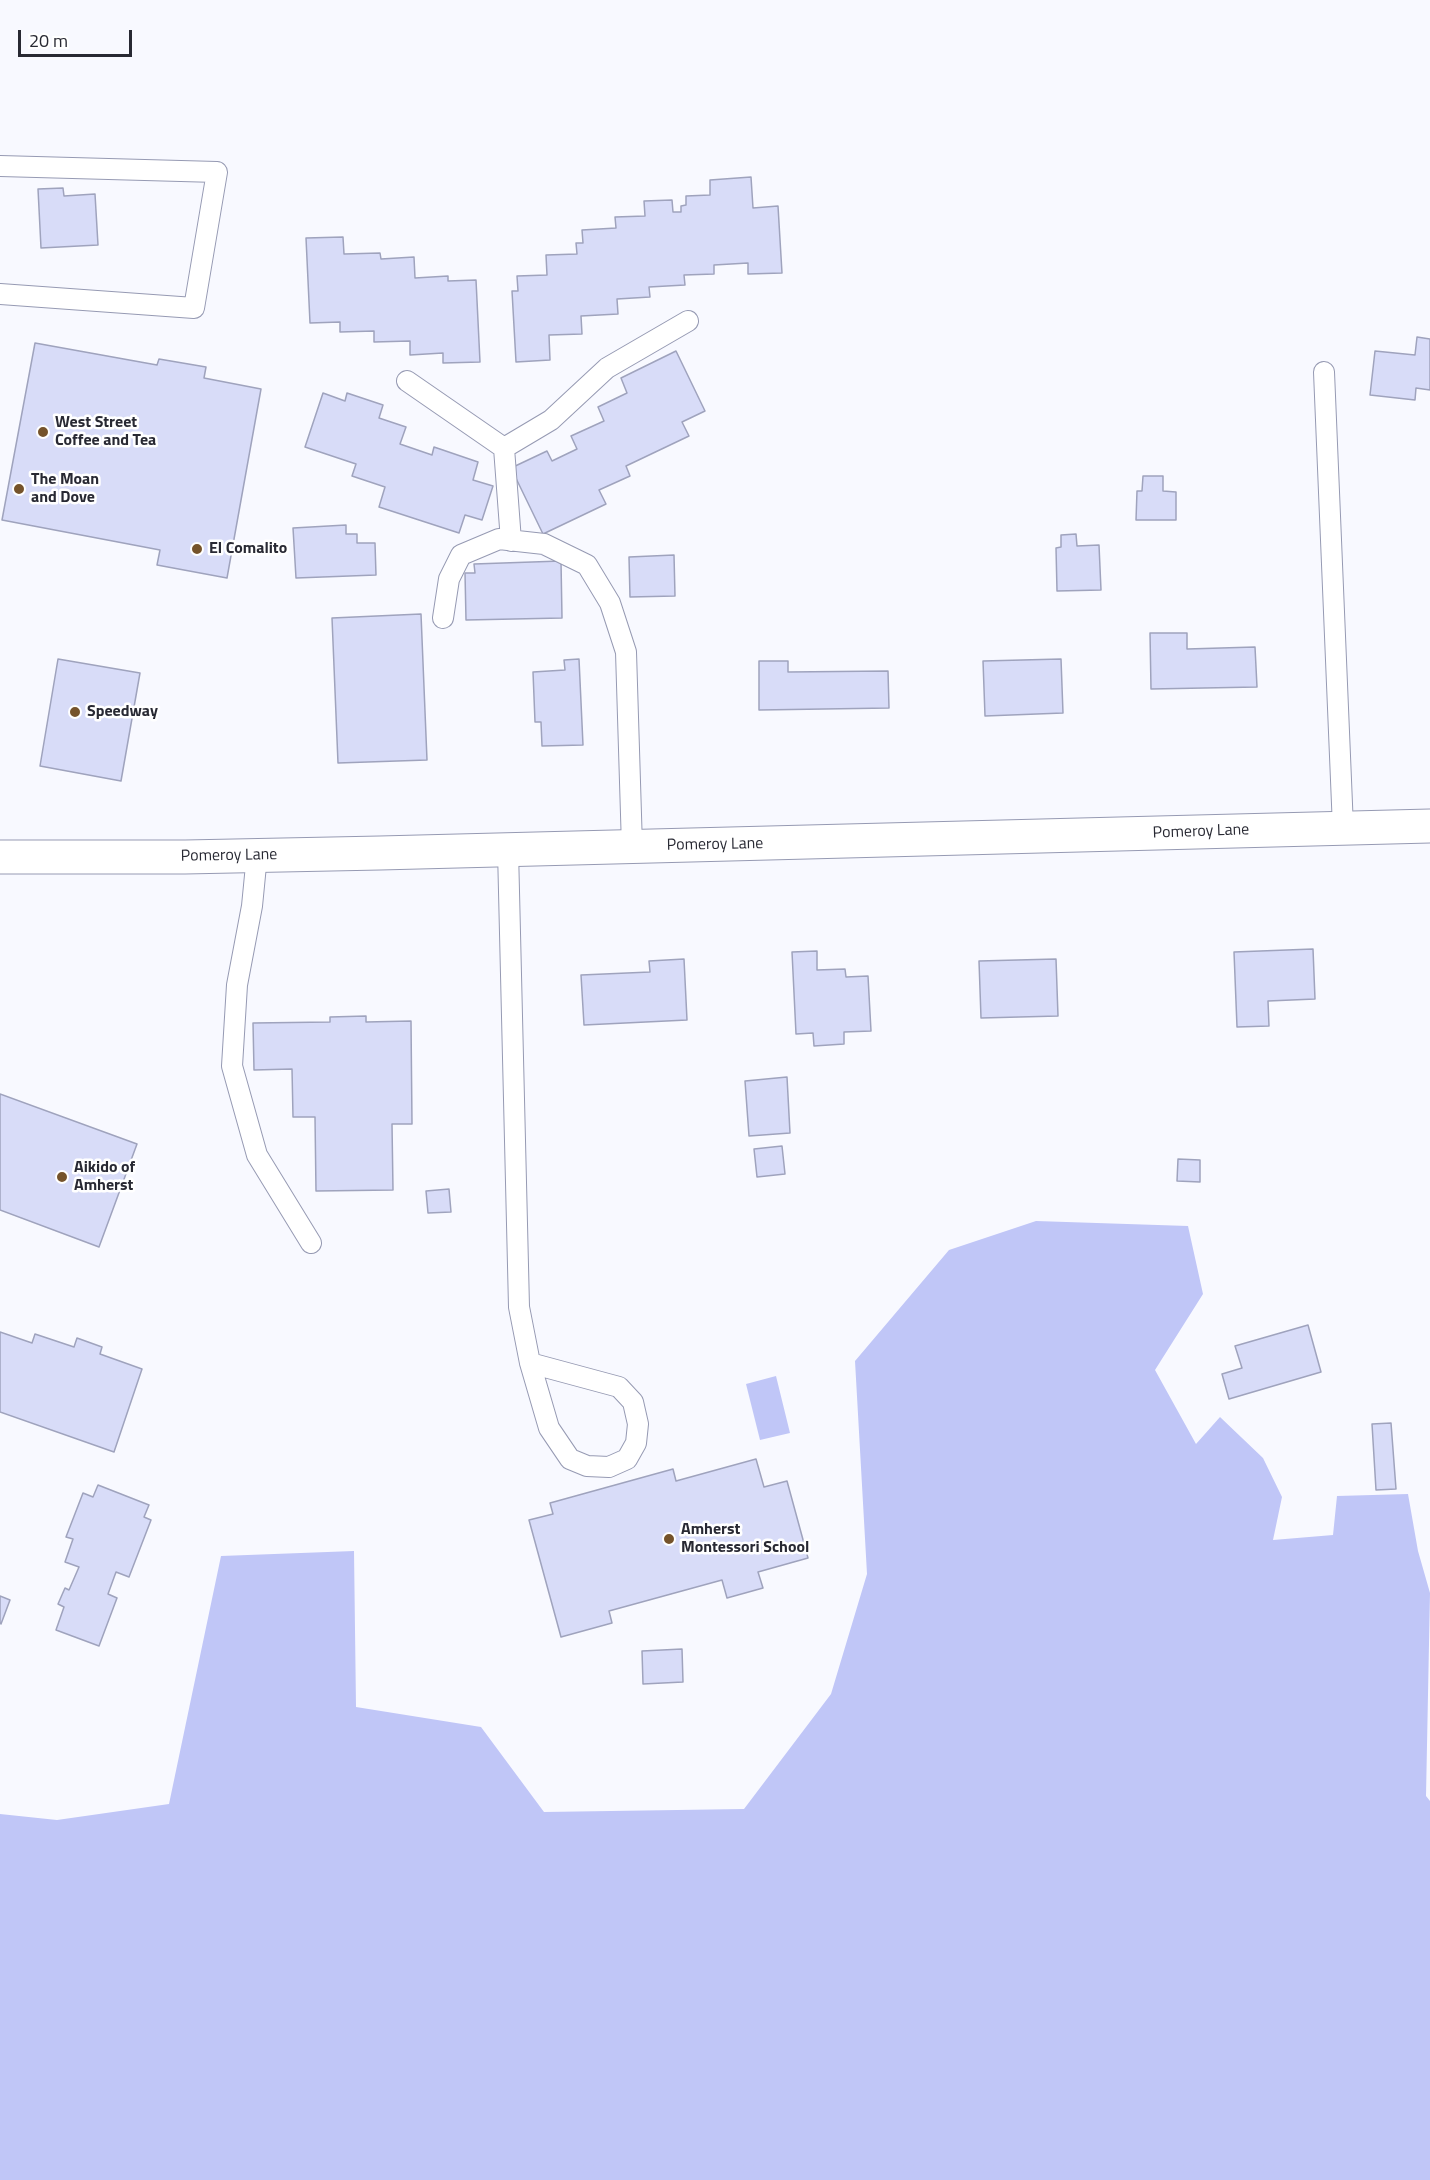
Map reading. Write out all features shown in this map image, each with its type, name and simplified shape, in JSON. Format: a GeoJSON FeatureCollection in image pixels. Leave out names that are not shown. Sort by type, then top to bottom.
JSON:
{"type":"FeatureCollection","features":[{"type":"Feature","properties":{"kind":"street","name":"Pomeroy Lane"},"geometry":{"type":"LineString","coordinates":[[0,856],[257,855],[508,850],[1430,826]]}},
{"type":"Feature","properties":{"kind":"lane"},"geometry":{"type":"LineString","coordinates":[[0,166],[217,172],[194,308],[0,294]]}},
{"type":"Feature","properties":{"kind":"lane"},"geometry":{"type":"LineString","coordinates":[[504,448],[550,420],[607,368],[688,321]]}},
{"type":"Feature","properties":{"kind":"lane"},"geometry":{"type":"LineString","coordinates":[[1324,372],[1343,828]]}},
{"type":"Feature","properties":{"kind":"lane"},"geometry":{"type":"LineString","coordinates":[[407,381],[504,448]]}},
{"type":"Feature","properties":{"kind":"lane"},"geometry":{"type":"LineString","coordinates":[[504,448],[512,541]]}},
{"type":"Feature","properties":{"kind":"lane"},"geometry":{"type":"LineString","coordinates":[[443,618],[449,579],[462,555],[499,539],[544,544],[587,565],[610,603],[626,652],[632,847]]}},
{"type":"Feature","properties":{"kind":"lane"},"geometry":{"type":"LineString","coordinates":[[508,850],[519,1307],[530,1363],[549,1428],[570,1459],[587,1466],[609,1467],[627,1459],[636,1443],[638,1424],[633,1402],[619,1387],[530,1363]]}},
{"type":"Feature","properties":{"kind":"lane"},"geometry":{"type":"LineString","coordinates":[[257,855],[252,906],[237,985],[232,1066],[257,1155],[311,1243]]}},
{"type":"Feature","properties":{"kind":"shaded area"},"geometry":{"type":"Polygon","coordinates":[[[1036,1221],[1188,1226],[1203,1294],[1155,1370],[1196,1444],[1220,1417],[1263,1458],[1282,1497],[1273,1540],[1333,1535],[1337,1496],[1408,1494],[1418,1551],[1430,1593],[1426,1796],[1430,1801],[1430,2180],[0,2180],[0,1814],[57,1820],[169,1804],[221,1556],[354,1551],[356,1707],[481,1727],[544,1812],[744,1809],[831,1694],[867,1574],[855,1361],[949,1250],[1036,1221]]]}},
{"type":"Feature","properties":{"kind":"shaded area"},"geometry":{"type":"Polygon","coordinates":[[[776,1376],[790,1433],[760,1440],[746,1384],[776,1376]]]}},
{"type":"Feature","properties":{"kind":"building"},"geometry":{"type":"Polygon","coordinates":[[[751,177],[753,208],[778,206],[782,273],[748,274],[748,263],[714,265],[714,274],[684,275],[685,285],[649,287],[650,297],[617,299],[618,314],[581,316],[582,334],[549,335],[550,360],[516,362],[512,291],[518,291],[517,276],[547,275],[546,255],[577,254],[576,243],[583,243],[582,230],[616,228],[615,217],[645,216],[644,201],[672,200],[673,212],[681,212],[681,206],[686,205],[686,196],[710,195],[710,180],[751,177]]]}},
{"type":"Feature","properties":{"kind":"building"},"geometry":{"type":"Polygon","coordinates":[[[63,188],[64,196],[95,194],[98,245],[41,248],[38,189],[63,188]]]}},
{"type":"Feature","properties":{"kind":"building"},"geometry":{"type":"Polygon","coordinates":[[[343,237],[344,254],[380,253],[381,259],[414,257],[415,278],[448,276],[448,281],[476,280],[480,362],[443,363],[443,353],[410,355],[410,341],[374,342],[374,331],[340,332],[340,322],[310,323],[306,238],[343,237]]]}},
{"type":"Feature","properties":{"kind":"building"},"geometry":{"type":"Polygon","coordinates":[[[1417,337],[1430,339],[1430,390],[1416,388],[1415,400],[1370,395],[1375,351],[1415,355],[1417,337]]]}},
{"type":"Feature","properties":{"kind":"building"},"geometry":{"type":"Polygon","coordinates":[[[35,343],[157,365],[159,359],[206,367],[204,378],[261,389],[227,578],[157,565],[160,550],[2,520],[35,343]]]}},
{"type":"Feature","properties":{"kind":"building"},"geometry":{"type":"Polygon","coordinates":[[[676,351],[705,411],[682,422],[689,436],[626,466],[630,476],[599,490],[606,504],[543,534],[511,468],[547,451],[552,461],[577,449],[571,436],[604,421],[598,407],[627,393],[621,378],[676,351]]]}},
{"type":"Feature","properties":{"kind":"building"},"geometry":{"type":"Polygon","coordinates":[[[323,393],[345,401],[347,393],[383,405],[379,418],[406,427],[400,444],[432,455],[434,447],[478,462],[473,480],[493,486],[482,520],[465,515],[459,533],[379,507],[385,487],[352,476],[356,464],[305,447],[323,393]]]}},
{"type":"Feature","properties":{"kind":"building"},"geometry":{"type":"Polygon","coordinates":[[[1143,476],[1163,476],[1163,491],[1176,492],[1176,520],[1136,520],[1137,491],[1142,491],[1143,476]]]}},
{"type":"Feature","properties":{"kind":"building"},"geometry":{"type":"Polygon","coordinates":[[[346,525],[346,534],[357,534],[357,543],[375,543],[376,575],[296,578],[293,528],[346,525]]]}},
{"type":"Feature","properties":{"kind":"building"},"geometry":{"type":"Polygon","coordinates":[[[1076,534],[1077,546],[1099,545],[1101,590],[1057,591],[1056,548],[1061,547],[1061,535],[1076,534]]]}},
{"type":"Feature","properties":{"kind":"building"},"geometry":{"type":"Polygon","coordinates":[[[674,555],[675,596],[630,597],[629,557],[674,555]]]}},
{"type":"Feature","properties":{"kind":"building"},"geometry":{"type":"Polygon","coordinates":[[[561,561],[562,618],[466,620],[465,573],[475,573],[474,564],[561,561]]]}},
{"type":"Feature","properties":{"kind":"building"},"geometry":{"type":"Polygon","coordinates":[[[421,614],[427,760],[338,763],[332,618],[421,614]]]}},
{"type":"Feature","properties":{"kind":"building"},"geometry":{"type":"Polygon","coordinates":[[[1150,633],[1187,633],[1187,649],[1255,647],[1257,687],[1151,689],[1150,633]]]}},
{"type":"Feature","properties":{"kind":"building"},"geometry":{"type":"Polygon","coordinates":[[[58,659],[140,673],[121,781],[40,766],[58,659]]]}},
{"type":"Feature","properties":{"kind":"building"},"geometry":{"type":"Polygon","coordinates":[[[579,659],[583,745],[542,746],[541,722],[535,722],[533,672],[565,670],[564,660],[579,659]]]}},
{"type":"Feature","properties":{"kind":"building"},"geometry":{"type":"Polygon","coordinates":[[[1061,659],[1063,713],[985,716],[983,661],[1061,659]]]}},
{"type":"Feature","properties":{"kind":"building"},"geometry":{"type":"Polygon","coordinates":[[[759,661],[788,661],[788,672],[888,671],[889,708],[759,710],[759,661]]]}},
{"type":"Feature","properties":{"kind":"building"},"geometry":{"type":"Polygon","coordinates":[[[1313,949],[1315,999],[1268,1001],[1269,1026],[1237,1027],[1234,952],[1313,949]]]}},
{"type":"Feature","properties":{"kind":"building"},"geometry":{"type":"Polygon","coordinates":[[[817,951],[817,970],[845,969],[846,977],[868,976],[871,1031],[844,1032],[844,1044],[814,1046],[813,1033],[796,1034],[792,952],[817,951]]]}},
{"type":"Feature","properties":{"kind":"building"},"geometry":{"type":"Polygon","coordinates":[[[684,959],[687,1020],[584,1025],[581,975],[650,972],[649,961],[684,959]]]}},
{"type":"Feature","properties":{"kind":"building"},"geometry":{"type":"Polygon","coordinates":[[[1056,959],[1058,1016],[981,1018],[979,961],[1056,959]]]}},
{"type":"Feature","properties":{"kind":"building"},"geometry":{"type":"Polygon","coordinates":[[[366,1016],[366,1022],[411,1021],[412,1124],[392,1124],[393,1190],[316,1191],[315,1117],[293,1117],[292,1069],[254,1070],[253,1023],[330,1022],[330,1017],[366,1016]]]}},
{"type":"Feature","properties":{"kind":"building"},"geometry":{"type":"Polygon","coordinates":[[[787,1077],[790,1133],[749,1136],[745,1081],[787,1077]]]}},
{"type":"Feature","properties":{"kind":"building","name":"Aikido of Amherst"},"geometry":{"type":"Polygon","coordinates":[[[0,1094],[137,1144],[99,1247],[0,1210],[0,1094]]]}},
{"type":"Feature","properties":{"kind":"building"},"geometry":{"type":"Polygon","coordinates":[[[782,1146],[785,1174],[757,1177],[754,1149],[782,1146]]]}},
{"type":"Feature","properties":{"kind":"building"},"geometry":{"type":"Polygon","coordinates":[[[1178,1159],[1200,1160],[1200,1182],[1177,1181],[1178,1159]]]}},
{"type":"Feature","properties":{"kind":"building"},"geometry":{"type":"Polygon","coordinates":[[[449,1189],[451,1212],[428,1213],[426,1191],[449,1189]]]}},
{"type":"Feature","properties":{"kind":"building"},"geometry":{"type":"Polygon","coordinates":[[[1308,1325],[1321,1372],[1229,1399],[1222,1374],[1242,1368],[1235,1346],[1308,1325]]]}},
{"type":"Feature","properties":{"kind":"building"},"geometry":{"type":"Polygon","coordinates":[[[0,1332],[32,1343],[35,1334],[74,1347],[77,1338],[102,1347],[100,1354],[142,1369],[114,1452],[0,1412],[0,1332]]]}},
{"type":"Feature","properties":{"kind":"building"},"geometry":{"type":"Polygon","coordinates":[[[1391,1423],[1396,1489],[1376,1490],[1372,1424],[1391,1423]]]}},
{"type":"Feature","properties":{"kind":"building","name":"Amherst Montessori School"},"geometry":{"type":"Polygon","coordinates":[[[756,1459],[764,1487],[787,1481],[808,1558],[758,1572],[763,1588],[727,1598],[722,1580],[609,1611],[612,1623],[561,1637],[529,1520],[553,1514],[550,1503],[673,1469],[676,1481],[756,1459]]]}},
{"type":"Feature","properties":{"kind":"building"},"geometry":{"type":"Polygon","coordinates":[[[98,1485],[149,1505],[144,1517],[151,1520],[129,1577],[116,1572],[108,1594],[117,1598],[99,1646],[56,1630],[64,1607],[58,1604],[65,1588],[69,1590],[79,1567],[65,1562],[73,1539],[66,1537],[83,1493],[93,1497],[98,1485]]]}},
{"type":"Feature","properties":{"kind":"building"},"geometry":{"type":"Polygon","coordinates":[[[0,1596],[10,1600],[1,1624],[0,1623],[0,1596]]]}},
{"type":"Feature","properties":{"kind":"building"},"geometry":{"type":"Polygon","coordinates":[[[682,1649],[683,1682],[643,1684],[642,1651],[682,1649]]]}},
{"type":"Feature","properties":{"kind":"place","name":"West Street Coffee and Tea"},"geometry":{"type":"Point","coordinates":[43,432]}},
{"type":"Feature","properties":{"kind":"place","name":"The Moan and Dove"},"geometry":{"type":"Point","coordinates":[19,489]}},
{"type":"Feature","properties":{"kind":"place","name":"El Comalito"},"geometry":{"type":"Point","coordinates":[197,549]}},
{"type":"Feature","properties":{"kind":"place","name":"Speedway"},"geometry":{"type":"Point","coordinates":[75,712]}},
{"type":"Feature","properties":{"kind":"place","name":"Aikido of Amherst"},"geometry":{"type":"Point","coordinates":[62,1177]}},
{"type":"Feature","properties":{"kind":"place","name":"Amherst Montessori School"},"geometry":{"type":"Point","coordinates":[669,1539]}}]}
